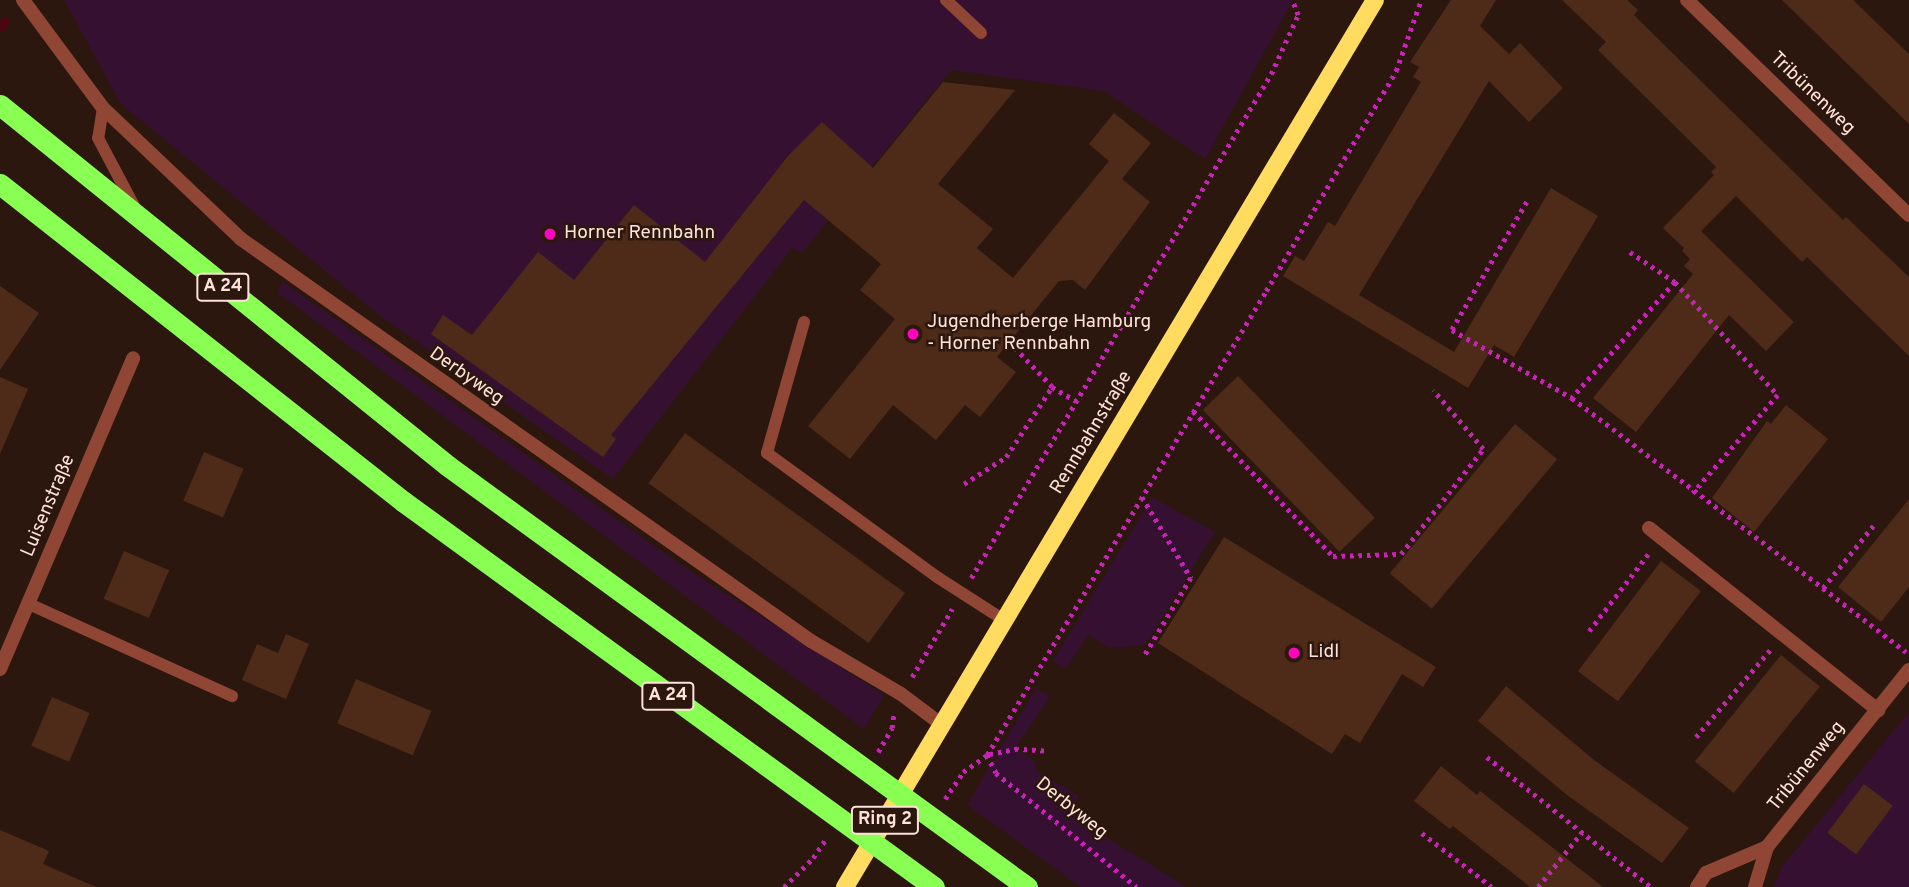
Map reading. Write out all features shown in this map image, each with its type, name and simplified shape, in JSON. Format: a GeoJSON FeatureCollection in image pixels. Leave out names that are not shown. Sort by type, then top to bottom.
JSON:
{"type":"FeatureCollection","features":[{"type":"Feature","properties":{"kind":"highway","name":"A 24"},"geometry":{"type":"LineString","coordinates":[[0,106],[144,225],[448,466],[1027,887]]}},
{"type":"Feature","properties":{"kind":"highway","name":"A 24"},"geometry":{"type":"LineString","coordinates":[[0,184],[404,502],[934,887]]}},
{"type":"Feature","properties":{"kind":"main road","name":"Rennbahnstraße"},"geometry":{"type":"LineString","coordinates":[[849,881],[1375,0]]}},
{"type":"Feature","properties":{"kind":"street","name":"Derbyweg"},"geometry":{"type":"LineString","coordinates":[[23,0],[103,108],[242,239],[364,330],[811,641],[901,694],[941,724]]}},
{"type":"Feature","properties":{"kind":"street","name":"Tribünenweg"},"geometry":{"type":"LineString","coordinates":[[1687,0],[1909,215]]}},
{"type":"Feature","properties":{"kind":"street","name":"Luisenstraße"},"geometry":{"type":"LineString","coordinates":[[0,669],[133,358]]}},
{"type":"Feature","properties":{"kind":"street"},"geometry":{"type":"LineString","coordinates":[[1655,533],[1878,710]]}},
{"type":"Feature","properties":{"kind":"street","name":"Tribünenweg"},"geometry":{"type":"LineString","coordinates":[[1755,887],[1767,847],[1909,670]]}},
{"type":"Feature","properties":{"kind":"street","name":"Tribünenweg"},"geometry":{"type":"LineString","coordinates":[[1697,887],[1706,873],[1767,847]]}},
{"type":"Feature","properties":{"kind":"lane"},"geometry":{"type":"LineString","coordinates":[[946,0],[981,33]]}},
{"type":"Feature","properties":{"kind":"lane"},"geometry":{"type":"LineString","coordinates":[[103,108],[98,138],[144,225]]}},
{"type":"Feature","properties":{"kind":"lane"},"geometry":{"type":"LineString","coordinates":[[804,322],[767,453],[962,593],[1004,620]]}},
{"type":"Feature","properties":{"kind":"lane"},"geometry":{"type":"LineString","coordinates":[[29,604],[232,696]]}},
{"type":"Feature","properties":{"kind":"path"},"geometry":{"type":"LineString","coordinates":[[906,687],[1271,74],[1298,15],[1292,0]]}},
{"type":"Feature","properties":{"kind":"path"},"geometry":{"type":"LineString","coordinates":[[951,789],[963,772],[987,755],[1396,71],[1421,0]]}},
{"type":"Feature","properties":{"kind":"path"},"geometry":{"type":"LineString","coordinates":[[1527,202],[1452,330],[1572,398],[1693,493],[1909,654]]}},
{"type":"Feature","properties":{"kind":"path"},"geometry":{"type":"LineString","coordinates":[[1630,252],[1675,282],[1779,395],[1693,493]]}},
{"type":"Feature","properties":{"kind":"path"},"geometry":{"type":"LineString","coordinates":[[1572,398],[1675,282]]}},
{"type":"Feature","properties":{"kind":"path"},"geometry":{"type":"LineString","coordinates":[[1006,339],[1052,387],[1076,401]]}},
{"type":"Feature","properties":{"kind":"path"},"geometry":{"type":"LineString","coordinates":[[964,484],[1006,457],[1052,387]]}},
{"type":"Feature","properties":{"kind":"path"},"geometry":{"type":"LineString","coordinates":[[1193,411],[1332,556],[1401,554],[1483,449],[1433,390]]}},
{"type":"Feature","properties":{"kind":"path"},"geometry":{"type":"LineString","coordinates":[[1142,497],[1191,578],[1145,655]]}},
{"type":"Feature","properties":{"kind":"path"},"geometry":{"type":"LineString","coordinates":[[1823,588],[1873,526]]}},
{"type":"Feature","properties":{"kind":"path"},"geometry":{"type":"LineString","coordinates":[[1589,631],[1655,533]]}},
{"type":"Feature","properties":{"kind":"path"},"geometry":{"type":"LineString","coordinates":[[1696,737],[1783,635]]}},
{"type":"Feature","properties":{"kind":"path"},"geometry":{"type":"LineString","coordinates":[[884,742],[893,725],[895,703]]}},
{"type":"Feature","properties":{"kind":"path"},"geometry":{"type":"LineString","coordinates":[[987,755],[1018,749],[1044,751]]}},
{"type":"Feature","properties":{"kind":"path","name":"Derbyweg"},"geometry":{"type":"LineString","coordinates":[[987,755],[996,773],[1137,887]]}},
{"type":"Feature","properties":{"kind":"path"},"geometry":{"type":"LineString","coordinates":[[1487,757],[1651,887]]}},
{"type":"Feature","properties":{"kind":"path"},"geometry":{"type":"LineString","coordinates":[[1538,887],[1582,832]]}},
{"type":"Feature","properties":{"kind":"path"},"geometry":{"type":"LineString","coordinates":[[1422,833],[1492,887]]}},
{"type":"Feature","properties":{"kind":"path"},"geometry":{"type":"LineString","coordinates":[[783,887],[818,851]]}},
{"type":"Feature","properties":{"kind":"shaded area","name":"Horner Rennbahn"},"geometry":{"type":"Polygon","coordinates":[[[64,0],[1293,0],[1205,159],[1104,91],[951,70],[802,253],[792,248],[613,479],[383,318],[121,104],[64,0]]]}},
{"type":"Feature","properties":{"kind":"shaded area"},"geometry":{"type":"Polygon","coordinates":[[[282,281],[681,565],[884,695],[864,729],[278,293],[282,281]]]}},
{"type":"Feature","properties":{"kind":"shaded area"},"geometry":{"type":"Polygon","coordinates":[[[1152,497],[1215,532],[1145,645],[1109,648],[1088,635],[1066,669],[1053,661],[1152,497]]]}},
{"type":"Feature","properties":{"kind":"shaded area"},"geometry":{"type":"Polygon","coordinates":[[[1036,688],[1050,697],[1015,749],[1034,760],[1037,771],[1079,796],[1069,814],[1186,887],[1081,887],[967,805],[1036,688]]]}},
{"type":"Feature","properties":{"kind":"shaded area"},"geometry":{"type":"Polygon","coordinates":[[[1909,712],[1909,887],[1774,887],[1781,868],[1909,712]]]}},
{"type":"Feature","properties":{"kind":"building"},"geometry":{"type":"Polygon","coordinates":[[[1451,0],[1496,0],[1480,26],[1509,54],[1520,43],[1563,88],[1529,122],[1489,81],[1359,295],[1454,352],[1551,188],[1598,216],[1514,357],[1494,345],[1468,388],[1283,276],[1295,256],[1304,261],[1328,222],[1335,226],[1421,82],[1413,77],[1419,67],[1410,62],[1451,0]]]}},
{"type":"Feature","properties":{"kind":"building"},"geometry":{"type":"Polygon","coordinates":[[[1562,0],[1627,0],[1638,10],[1634,15],[1707,87],[1843,220],[1846,217],[1909,277],[1909,356],[1807,257],[1802,262],[1736,196],[1701,231],[1794,322],[1766,351],[1729,315],[1636,432],[1593,398],[1693,274],[1684,266],[1690,259],[1682,251],[1684,248],[1663,228],[1714,175],[1711,172],[1716,167],[1598,50],[1606,42],[1562,0]]]}},
{"type":"Feature","properties":{"kind":"building"},"geometry":{"type":"Polygon","coordinates":[[[1782,0],[1853,0],[1909,54],[1909,124],[1782,0]]]}},
{"type":"Feature","properties":{"kind":"building"},"geometry":{"type":"Polygon","coordinates":[[[943,82],[1015,90],[938,184],[993,229],[977,248],[1013,278],[1109,161],[1089,144],[1114,113],[1151,143],[1122,179],[1150,202],[1085,290],[1073,280],[1059,281],[997,357],[1016,372],[980,417],[965,405],[936,440],[893,405],[850,459],[808,426],[895,319],[860,290],[881,264],[804,200],[611,435],[616,439],[603,457],[431,334],[443,315],[472,335],[538,252],[574,280],[634,205],[705,262],[788,156],[822,122],[873,168],[943,82]]]}},
{"type":"Feature","properties":{"kind":"building"},"geometry":{"type":"Polygon","coordinates":[[[0,286],[39,313],[0,370],[0,286]]]}},
{"type":"Feature","properties":{"kind":"building"},"geometry":{"type":"Polygon","coordinates":[[[1238,376],[1375,518],[1340,552],[1203,410],[1238,376]]]}},
{"type":"Feature","properties":{"kind":"building"},"geometry":{"type":"Polygon","coordinates":[[[0,377],[28,389],[0,454],[0,377]]]}},
{"type":"Feature","properties":{"kind":"building"},"geometry":{"type":"Polygon","coordinates":[[[1786,405],[1828,439],[1754,532],[1712,498],[1767,421],[1771,424],[1786,405]]]}},
{"type":"Feature","properties":{"kind":"building"},"geometry":{"type":"Polygon","coordinates":[[[1515,424],[1557,459],[1432,609],[1390,573],[1515,424]]]}},
{"type":"Feature","properties":{"kind":"building"},"geometry":{"type":"Polygon","coordinates":[[[685,433],[905,593],[869,643],[649,483],[685,433]]]}},
{"type":"Feature","properties":{"kind":"building"},"geometry":{"type":"Polygon","coordinates":[[[204,452],[244,469],[223,518],[183,501],[204,452]]]}},
{"type":"Feature","properties":{"kind":"building"},"geometry":{"type":"Polygon","coordinates":[[[1909,499],[1909,587],[1881,622],[1838,587],[1909,499]]]}},
{"type":"Feature","properties":{"kind":"building","name":"Lidl"},"geometry":{"type":"Polygon","coordinates":[[[1224,537],[1436,667],[1423,687],[1402,674],[1360,743],[1345,734],[1332,754],[1158,643],[1224,537]]]}},
{"type":"Feature","properties":{"kind":"building"},"geometry":{"type":"Polygon","coordinates":[[[124,551],[169,570],[149,618],[104,599],[124,551]]]}},
{"type":"Feature","properties":{"kind":"building"},"geometry":{"type":"Polygon","coordinates":[[[1661,561],[1701,591],[1618,701],[1578,671],[1661,561]]]}},
{"type":"Feature","properties":{"kind":"building"},"geometry":{"type":"Polygon","coordinates":[[[286,634],[309,644],[286,699],[242,680],[257,644],[278,653],[286,634]]]}},
{"type":"Feature","properties":{"kind":"building"},"geometry":{"type":"Polygon","coordinates":[[[1781,655],[1820,686],[1734,793],[1695,761],[1781,655]]]}},
{"type":"Feature","properties":{"kind":"building"},"geometry":{"type":"Polygon","coordinates":[[[356,679],[431,711],[413,755],[337,723],[356,679]]]}},
{"type":"Feature","properties":{"kind":"building"},"geometry":{"type":"Polygon","coordinates":[[[1506,686],[1594,760],[1689,828],[1662,863],[1567,795],[1478,721],[1506,686]]]}},
{"type":"Feature","properties":{"kind":"building"},"geometry":{"type":"Polygon","coordinates":[[[52,697],[90,713],[69,762],[31,746],[52,697]]]}},
{"type":"Feature","properties":{"kind":"building"},"geometry":{"type":"Polygon","coordinates":[[[1441,766],[1477,795],[1480,791],[1603,887],[1530,887],[1453,826],[1450,829],[1414,801],[1441,766]]]}},
{"type":"Feature","properties":{"kind":"building"},"geometry":{"type":"Polygon","coordinates":[[[1864,784],[1893,806],[1856,854],[1827,833],[1864,784]]]}},
{"type":"Feature","properties":{"kind":"building"},"geometry":{"type":"Polygon","coordinates":[[[0,830],[49,851],[43,864],[96,887],[0,887],[0,830]]]}},
{"type":"Feature","properties":{"kind":"waterway"},"geometry":{"type":"LineString","coordinates":[[0,27],[5,21]]}},
{"type":"Feature","properties":{"kind":"place","name":"Horner Rennbahn"},"geometry":{"type":"Point","coordinates":[550,234]}},
{"type":"Feature","properties":{"kind":"place","name":"Jugendherberge Hamburg - Horner Rennbahn"},"geometry":{"type":"Point","coordinates":[913,334]}},
{"type":"Feature","properties":{"kind":"place","name":"Lidl"},"geometry":{"type":"Point","coordinates":[1294,653]}}]}
